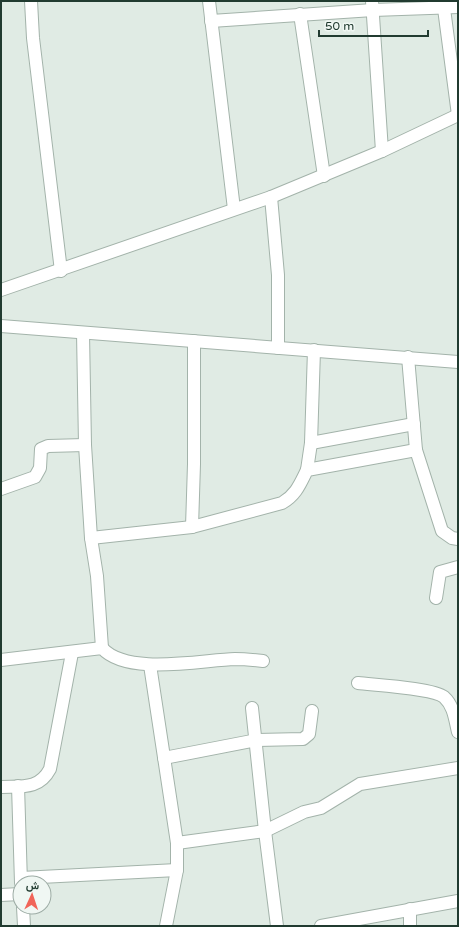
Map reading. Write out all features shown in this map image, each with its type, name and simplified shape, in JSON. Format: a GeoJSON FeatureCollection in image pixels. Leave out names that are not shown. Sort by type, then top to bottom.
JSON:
{"type":"FeatureCollection","features":[{"type":"Feature","properties":{"kind":"street"},"geometry":{"type":"LineString","coordinates":[[31,1],[33,38],[61,271]]}},
{"type":"Feature","properties":{"kind":"street"},"geometry":{"type":"LineString","coordinates":[[209,1],[234,209]]}},
{"type":"Feature","properties":{"kind":"street"},"geometry":{"type":"LineString","coordinates":[[1,290],[61,271],[271,197],[382,151],[458,115],[443,4]]}},
{"type":"Feature","properties":{"kind":"street"},"geometry":{"type":"LineString","coordinates":[[211,21],[300,14],[372,6],[443,4],[458,7]]}},
{"type":"Feature","properties":{"kind":"street"},"geometry":{"type":"LineString","coordinates":[[372,6],[382,151]]}},
{"type":"Feature","properties":{"kind":"street"},"geometry":{"type":"LineString","coordinates":[[300,14],[324,176]]}},
{"type":"Feature","properties":{"kind":"street"},"geometry":{"type":"LineString","coordinates":[[271,197],[278,275],[278,348]]}},
{"type":"Feature","properties":{"kind":"street"},"geometry":{"type":"LineString","coordinates":[[1,326],[458,362]]}},
{"type":"Feature","properties":{"kind":"street"},"geometry":{"type":"LineString","coordinates":[[83,333],[85,445],[91,538],[97,576],[102,648],[107,654],[116,658],[150,665],[235,659],[263,661]]}},
{"type":"Feature","properties":{"kind":"street"},"geometry":{"type":"LineString","coordinates":[[192,527],[194,464],[194,341]]}},
{"type":"Feature","properties":{"kind":"street"},"geometry":{"type":"LineString","coordinates":[[91,538],[192,527],[282,503],[296,493],[307,470],[311,443],[314,350]]}},
{"type":"Feature","properties":{"kind":"street"},"geometry":{"type":"LineString","coordinates":[[408,357],[416,450],[442,531],[452,538],[458,539]]}},
{"type":"Feature","properties":{"kind":"street"},"geometry":{"type":"LineString","coordinates":[[311,443],[414,424]]}},
{"type":"Feature","properties":{"kind":"street"},"geometry":{"type":"LineString","coordinates":[[1,489],[35,477],[40,468],[41,449],[48,446],[85,445]]}},
{"type":"Feature","properties":{"kind":"street"},"geometry":{"type":"LineString","coordinates":[[307,470],[416,450]]}},
{"type":"Feature","properties":{"kind":"street"},"geometry":{"type":"LineString","coordinates":[[436,598],[440,572],[458,567]]}},
{"type":"Feature","properties":{"kind":"street"},"geometry":{"type":"LineString","coordinates":[[2,657],[72,652],[102,648]]}},
{"type":"Feature","properties":{"kind":"street"},"geometry":{"type":"LineString","coordinates":[[1,787],[34,785],[45,778],[50,769],[72,652]]}},
{"type":"Feature","properties":{"kind":"street"},"geometry":{"type":"LineString","coordinates":[[150,665],[176,843],[177,870],[166,926]]}},
{"type":"Feature","properties":{"kind":"street"},"geometry":{"type":"LineString","coordinates":[[358,683],[429,692],[443,697],[452,707],[458,732]]}},
{"type":"Feature","properties":{"kind":"street"},"geometry":{"type":"LineString","coordinates":[[252,708],[257,740],[265,831],[277,926]]}},
{"type":"Feature","properties":{"kind":"street"},"geometry":{"type":"LineString","coordinates":[[164,758],[257,740],[303,739],[309,734],[312,711]]}},
{"type":"Feature","properties":{"kind":"street"},"geometry":{"type":"LineString","coordinates":[[176,843],[265,831],[304,812],[320,808],[360,784],[458,768]]}},
{"type":"Feature","properties":{"kind":"street"},"geometry":{"type":"LineString","coordinates":[[18,786],[21,875]]}},
{"type":"Feature","properties":{"kind":"street"},"geometry":{"type":"LineString","coordinates":[[52,878],[177,870]]}},
{"type":"Feature","properties":{"kind":"street"},"geometry":{"type":"LineString","coordinates":[[1,894],[12,894]]}},
{"type":"Feature","properties":{"kind":"street"},"geometry":{"type":"LineString","coordinates":[[320,926],[458,901]]}},
{"type":"Feature","properties":{"kind":"street"},"geometry":{"type":"LineString","coordinates":[[410,909],[410,926]]}},
{"type":"Feature","properties":{"kind":"street"},"geometry":{"type":"LineString","coordinates":[[23,915],[24,926]]}}]}
